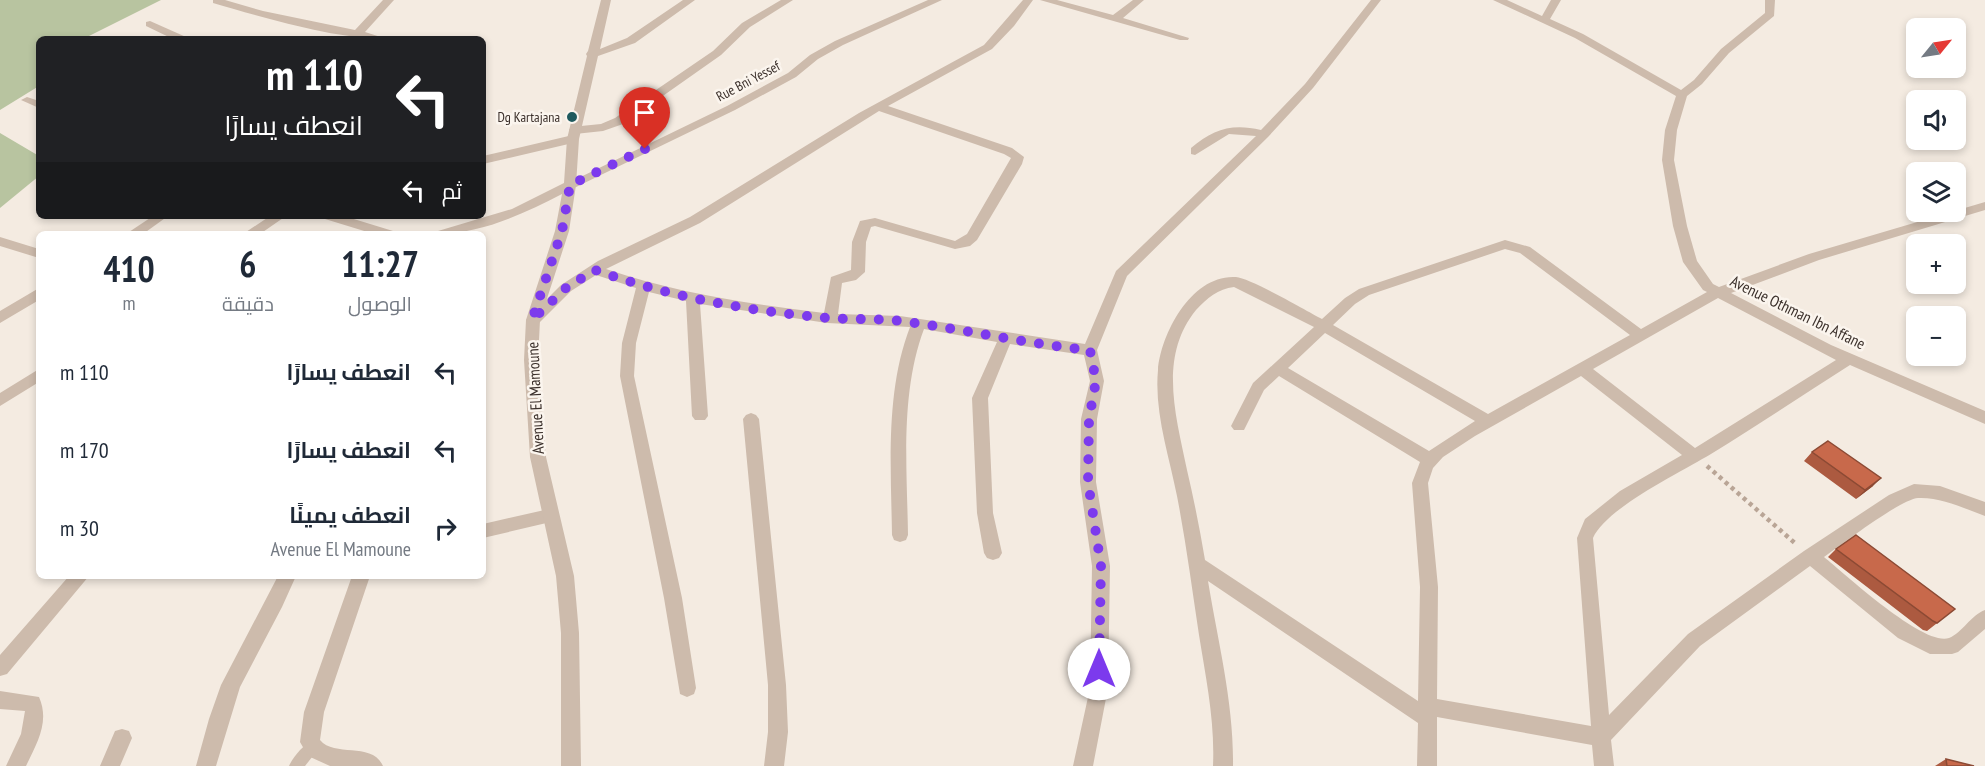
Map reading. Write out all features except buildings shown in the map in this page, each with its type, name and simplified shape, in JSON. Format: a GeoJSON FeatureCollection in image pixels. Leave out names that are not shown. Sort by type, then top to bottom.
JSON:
{"type":"FeatureCollection","features":[{"type":"Feature","properties":{"kind":"street"},"geometry":{"type":"LineString","coordinates":[[357,34],[389,0]]}},
{"type":"Feature","properties":{"kind":"street","name":"Avenue El Mamoune"},"geometry":{"type":"LineString","coordinates":[[571,766],[570,633],[565,576],[549,516],[538,457],[531,360],[532,320],[562,231],[570,185],[574,135],[591,54],[606,0]]}},
{"type":"Feature","properties":{"kind":"street"},"geometry":{"type":"LineString","coordinates":[[591,54],[624,46],[690,0]]}},
{"type":"Feature","properties":{"kind":"street"},"geometry":{"type":"LineString","coordinates":[[486,159],[603,127],[622,119],[717,54],[746,25],[788,0]]}},
{"type":"Feature","properties":{"kind":"street","name":"Rue Bni Yessef"},"geometry":{"type":"LineString","coordinates":[[453,231],[517,212],[766,90],[792,75],[813,57],[839,43],[937,0]]}},
{"type":"Feature","properties":{"kind":"street"},"geometry":{"type":"LineString","coordinates":[[532,320],[566,288],[595,270],[695,220],[798,153],[988,47],[1010,24],[1028,0]]}},
{"type":"Feature","properties":{"kind":"street"},"geometry":{"type":"LineString","coordinates":[[1045,0],[1067,2],[1184,38]]}},
{"type":"Feature","properties":{"kind":"street"},"geometry":{"type":"LineString","coordinates":[[1116,18],[1139,0]]}},
{"type":"Feature","properties":{"kind":"street"},"geometry":{"type":"LineString","coordinates":[[1083,766],[1099,688],[1101,566],[1088,482],[1089,419],[1096,381],[1090,350],[1121,274],[1264,134],[1309,86],[1376,0]]}},
{"type":"Feature","properties":{"kind":"street"},"geometry":{"type":"LineString","coordinates":[[1498,0],[1579,36],[1682,95],[1698,82],[1725,51],[1770,14],[1770,0]]}},
{"type":"Feature","properties":{"kind":"street"},"geometry":{"type":"LineString","coordinates":[[1545,20],[1556,0]]}},
{"type":"Feature","properties":{"kind":"street"},"geometry":{"type":"LineString","coordinates":[[217,1],[261,14],[367,36]]}},
{"type":"Feature","properties":{"kind":"street"},"geometry":{"type":"LineString","coordinates":[[150,24],[176,36]]}},
{"type":"Feature","properties":{"kind":"street","name":"Avenue Othman Ibn Affane"},"geometry":{"type":"LineString","coordinates":[[1682,95],[1671,130],[1668,150],[1680,226],[1690,262],[1701,279],[1717,293],[1850,358],[1985,418]]}},
{"type":"Feature","properties":{"kind":"street"},"geometry":{"type":"LineString","coordinates":[[830,318],[836,280],[851,277],[858,272],[860,242],[865,224],[875,222],[955,245],[965,243],[972,237],[1018,157],[1008,151],[879,107]]}},
{"type":"Feature","properties":{"kind":"street"},"geometry":{"type":"LineString","coordinates":[[1195,151],[1216,135],[1235,128],[1264,134]]}},
{"type":"Feature","properties":{"kind":"street"},"geometry":{"type":"LineString","coordinates":[[1427,766],[1429,587],[1420,483],[1430,460],[1437,453],[1488,422],[1717,293],[1814,256],[1985,206]]}},
{"type":"Feature","properties":{"kind":"street"},"geometry":{"type":"LineString","coordinates":[[138,231],[157,219]]}},
{"type":"Feature","properties":{"kind":"street"},"geometry":{"type":"LineString","coordinates":[[254,231],[268,219]]}},
{"type":"Feature","properties":{"kind":"street"},"geometry":{"type":"LineString","coordinates":[[340,219],[378,231]]}},
{"type":"Feature","properties":{"kind":"street"},"geometry":{"type":"LineString","coordinates":[[1,243],[36,253]]}},
{"type":"Feature","properties":{"kind":"street"},"geometry":{"type":"LineString","coordinates":[[1239,426],[1258,387],[1325,326],[1338,310],[1364,292],[1505,244],[1525,250],[1641,336]]}},
{"type":"Feature","properties":{"kind":"street"},"geometry":{"type":"LineString","coordinates":[[595,270],[643,286],[742,308],[830,318],[919,324],[1005,339],[1090,350]]}},
{"type":"Feature","properties":{"kind":"street"},"geometry":{"type":"LineString","coordinates":[[1223,766],[1222,715],[1198,565],[1167,406],[1165,371],[1168,349],[1177,326],[1186,312],[1209,291],[1226,282],[1236,282],[1325,326],[1488,422]]}},
{"type":"Feature","properties":{"kind":"street"},"geometry":{"type":"LineString","coordinates":[[643,286],[629,343],[627,376],[673,598],[687,688]]}},
{"type":"Feature","properties":{"kind":"street"},"geometry":{"type":"LineString","coordinates":[[1,316],[36,295]]}},
{"type":"Feature","properties":{"kind":"street"},"geometry":{"type":"LineString","coordinates":[[693,296],[700,416]]}},
{"type":"Feature","properties":{"kind":"street"},"geometry":{"type":"LineString","coordinates":[[900,535],[899,490],[905,375],[908,350],[919,324]]}},
{"type":"Feature","properties":{"kind":"street"},"geometry":{"type":"LineString","coordinates":[[993,553],[985,513],[980,398],[1005,339]]}},
{"type":"Feature","properties":{"kind":"street"},"geometry":{"type":"LineString","coordinates":[[1605,766],[1585,538],[1591,524],[1626,496],[1695,456],[1850,358]]}},
{"type":"Feature","properties":{"kind":"street"},"geometry":{"type":"LineString","coordinates":[[1277,368],[1430,460]]}},
{"type":"Feature","properties":{"kind":"street"},"geometry":{"type":"LineString","coordinates":[[1582,369],[1695,456]]}},
{"type":"Feature","properties":{"kind":"street"},"geometry":{"type":"LineString","coordinates":[[0,400],[36,377]]}},
{"type":"Feature","properties":{"kind":"street"},"geometry":{"type":"LineString","coordinates":[[751,419],[777,685],[778,732],[774,766]]}},
{"type":"Feature","properties":{"kind":"street"},"geometry":{"type":"LineString","coordinates":[[1601,737],[1694,640],[1810,556],[1895,500],[1914,491],[1940,493],[1985,509]]}},
{"type":"Feature","properties":{"kind":"street"},"geometry":{"type":"LineString","coordinates":[[486,530],[549,516]]}},
{"type":"Feature","properties":{"kind":"street"},"geometry":{"type":"LineString","coordinates":[[1810,556],[1904,632],[1930,646],[1952,646],[1985,618]]}},
{"type":"Feature","properties":{"kind":"street"},"geometry":{"type":"LineString","coordinates":[[1198,565],[1427,712],[1601,737]]}},
{"type":"Feature","properties":{"kind":"street"},"geometry":{"type":"LineString","coordinates":[[0,668],[77,579]]}},
{"type":"Feature","properties":{"kind":"street"},"geometry":{"type":"LineString","coordinates":[[206,766],[216,723],[226,694],[280,597],[286,579]]}},
{"type":"Feature","properties":{"kind":"street"},"geometry":{"type":"LineString","coordinates":[[360,579],[314,712],[310,735],[313,747],[325,756],[365,761],[373,766]]}},
{"type":"Feature","properties":{"kind":"street"},"geometry":{"type":"LineString","coordinates":[[0,700],[26,701],[35,707],[32,726],[16,766]]}},
{"type":"Feature","properties":{"kind":"street"},"geometry":{"type":"LineString","coordinates":[[110,766],[122,738]]}},
{"type":"Feature","properties":{"kind":"lane"},"geometry":{"type":"LineString","coordinates":[[296,766],[313,747]]}},
{"type":"Feature","properties":{"kind":"path"},"geometry":{"type":"LineString","coordinates":[[1695,456],[1810,556]]}},
{"type":"Feature","properties":{"kind":"green space"},"geometry":{"type":"Polygon","coordinates":[[[0,0],[161,0],[89,36],[36,36],[36,88],[0,110],[0,0]]]}},
{"type":"Feature","properties":{"kind":"green space"},"geometry":{"type":"Polygon","coordinates":[[[0,133],[36,154],[36,178],[0,208],[0,133]]]}},
{"type":"Feature","properties":{"kind":"place","name":"Dg Kartajana"},"geometry":{"type":"Point","coordinates":[572,117]}},
{"type":"Feature","properties":{"kind":"route"},"geometry":{"type":"LineString","coordinates":[[645,149],[570,185],[562,231],[532,320],[566,288],[595,270],[651,288],[742,308],[830,318],[897,321],[984,336],[1090,350],[1096,381],[1089,419],[1088,482],[1101,566],[1099,669]]}}]}
